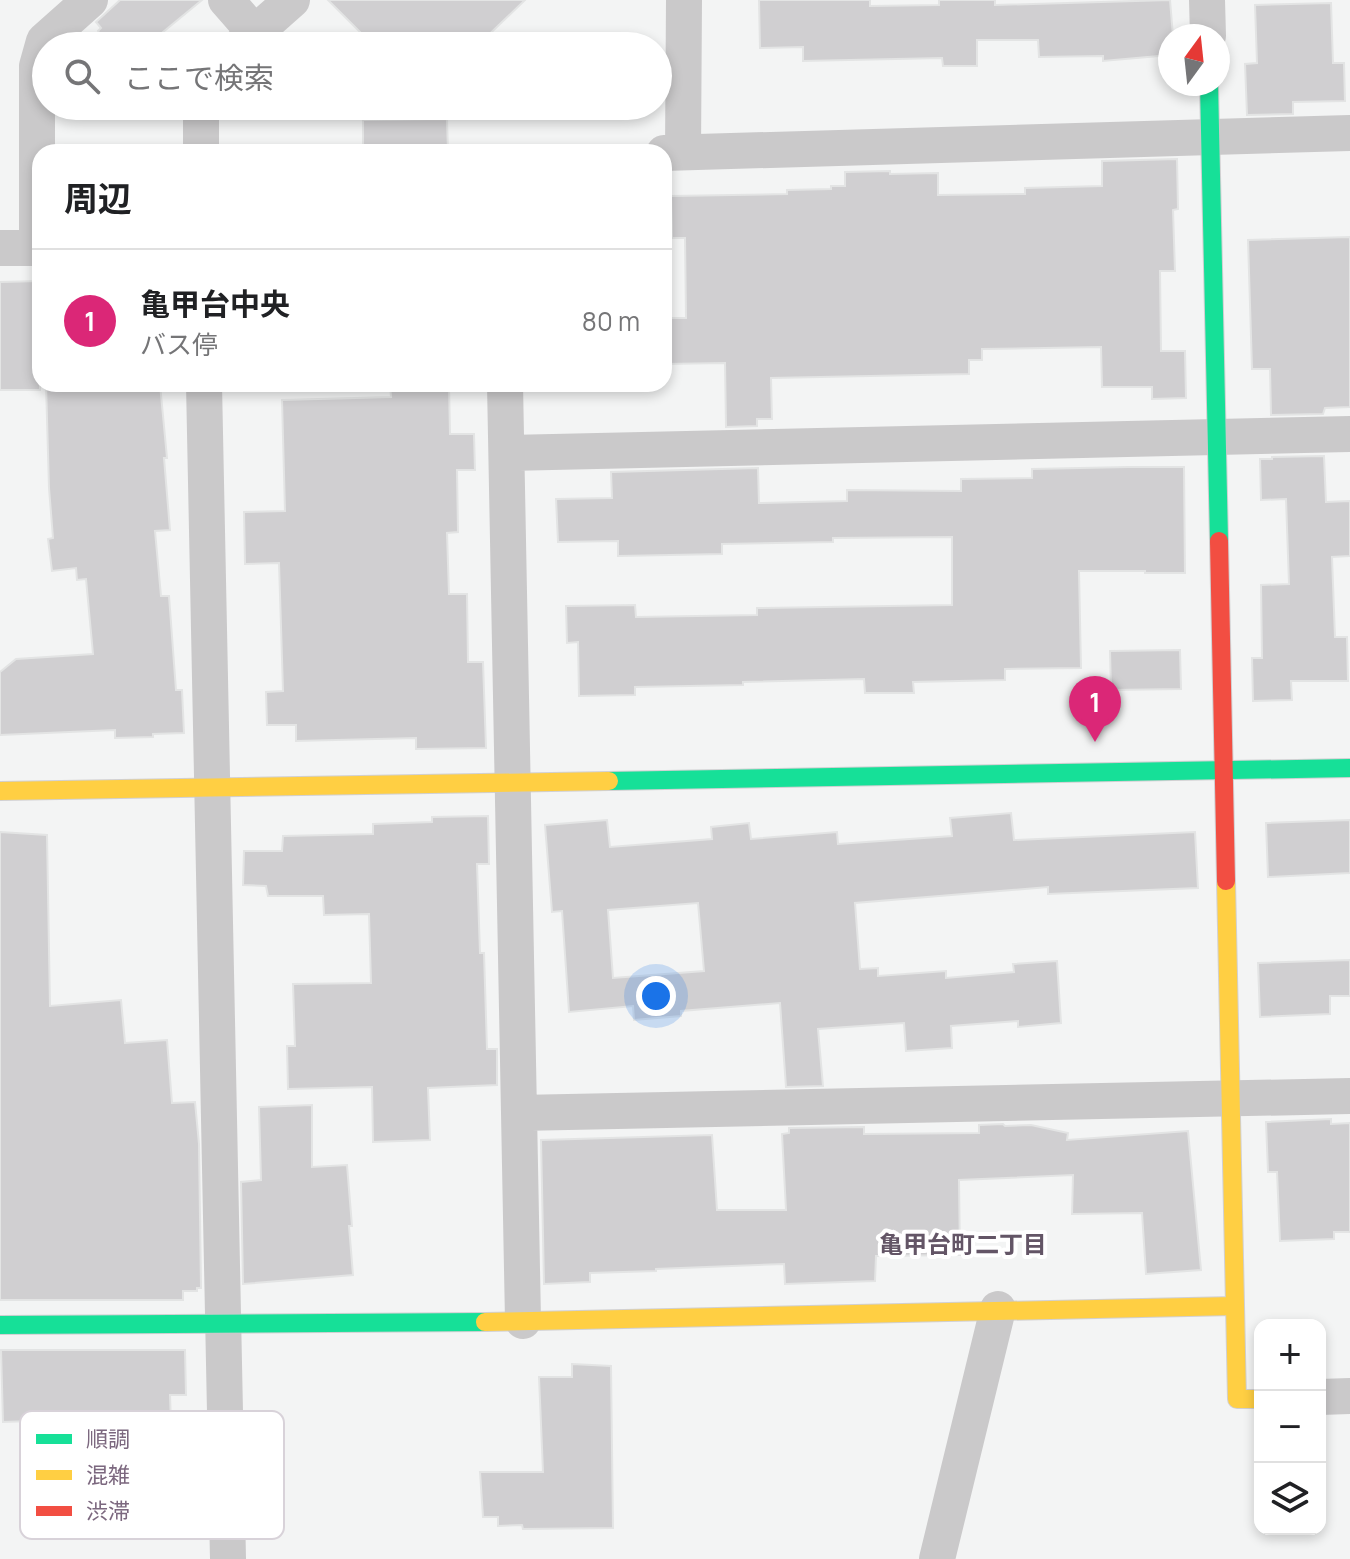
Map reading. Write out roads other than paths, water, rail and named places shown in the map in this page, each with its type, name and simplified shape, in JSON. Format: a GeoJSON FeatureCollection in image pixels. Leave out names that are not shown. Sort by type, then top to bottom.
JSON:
{"type":"FeatureCollection","features":[{"type":"Feature","properties":{"kind":"street"},"geometry":{"type":"LineString","coordinates":[[54,32],[90,0]]}},
{"type":"Feature","properties":{"kind":"street"},"geometry":{"type":"LineString","coordinates":[[226,0],[243,32]]}},
{"type":"Feature","properties":{"kind":"street"},"geometry":{"type":"LineString","coordinates":[[255,32],[292,0]]}},
{"type":"Feature","properties":{"kind":"street"},"geometry":{"type":"LineString","coordinates":[[684,0],[673,152],[1350,133]]}},
{"type":"Feature","properties":{"kind":"street"},"geometry":{"type":"LineString","coordinates":[[1207,0],[1208,24]]}},
{"type":"Feature","properties":{"kind":"street"},"geometry":{"type":"LineString","coordinates":[[1209,96],[1237,1399],[1254,1399]]}},
{"type":"Feature","properties":{"kind":"street"},"geometry":{"type":"LineString","coordinates":[[37,120],[37,144]]}},
{"type":"Feature","properties":{"kind":"street"},"geometry":{"type":"LineString","coordinates":[[201,120],[201,144]]}},
{"type":"Feature","properties":{"kind":"street"},"geometry":{"type":"LineString","coordinates":[[0,248],[32,248]]}},
{"type":"Feature","properties":{"kind":"street"},"geometry":{"type":"LineString","coordinates":[[204,392],[225,1411]]}},
{"type":"Feature","properties":{"kind":"street"},"geometry":{"type":"LineString","coordinates":[[505,392],[523,1321]]}},
{"type":"Feature","properties":{"kind":"street"},"geometry":{"type":"LineString","coordinates":[[507,453],[1350,434]]}},
{"type":"Feature","properties":{"kind":"street"},"geometry":{"type":"LineString","coordinates":[[0,791],[1350,768]]}},
{"type":"Feature","properties":{"kind":"street"},"geometry":{"type":"LineString","coordinates":[[519,1113],[1350,1096]]}},
{"type":"Feature","properties":{"kind":"street"},"geometry":{"type":"LineString","coordinates":[[0,1325],[523,1321],[1234,1306]]}},
{"type":"Feature","properties":{"kind":"street"},"geometry":{"type":"LineString","coordinates":[[937,1559],[998,1309]]}},
{"type":"Feature","properties":{"kind":"street"},"geometry":{"type":"LineString","coordinates":[[1326,1397],[1350,1396]]}},
{"type":"Feature","properties":{"kind":"street"},"geometry":{"type":"LineString","coordinates":[[228,1539],[228,1559]]}},
{"type":"Feature","properties":{"kind":"place","name":"亀甲台中央"},"geometry":{"type":"Point","coordinates":[1095,742]}},
{"type":"Feature","properties":{"kind":"district","name":"亀甲台町二丁目"},"geometry":{"type":"Point","coordinates":[963,1245]}}]}
